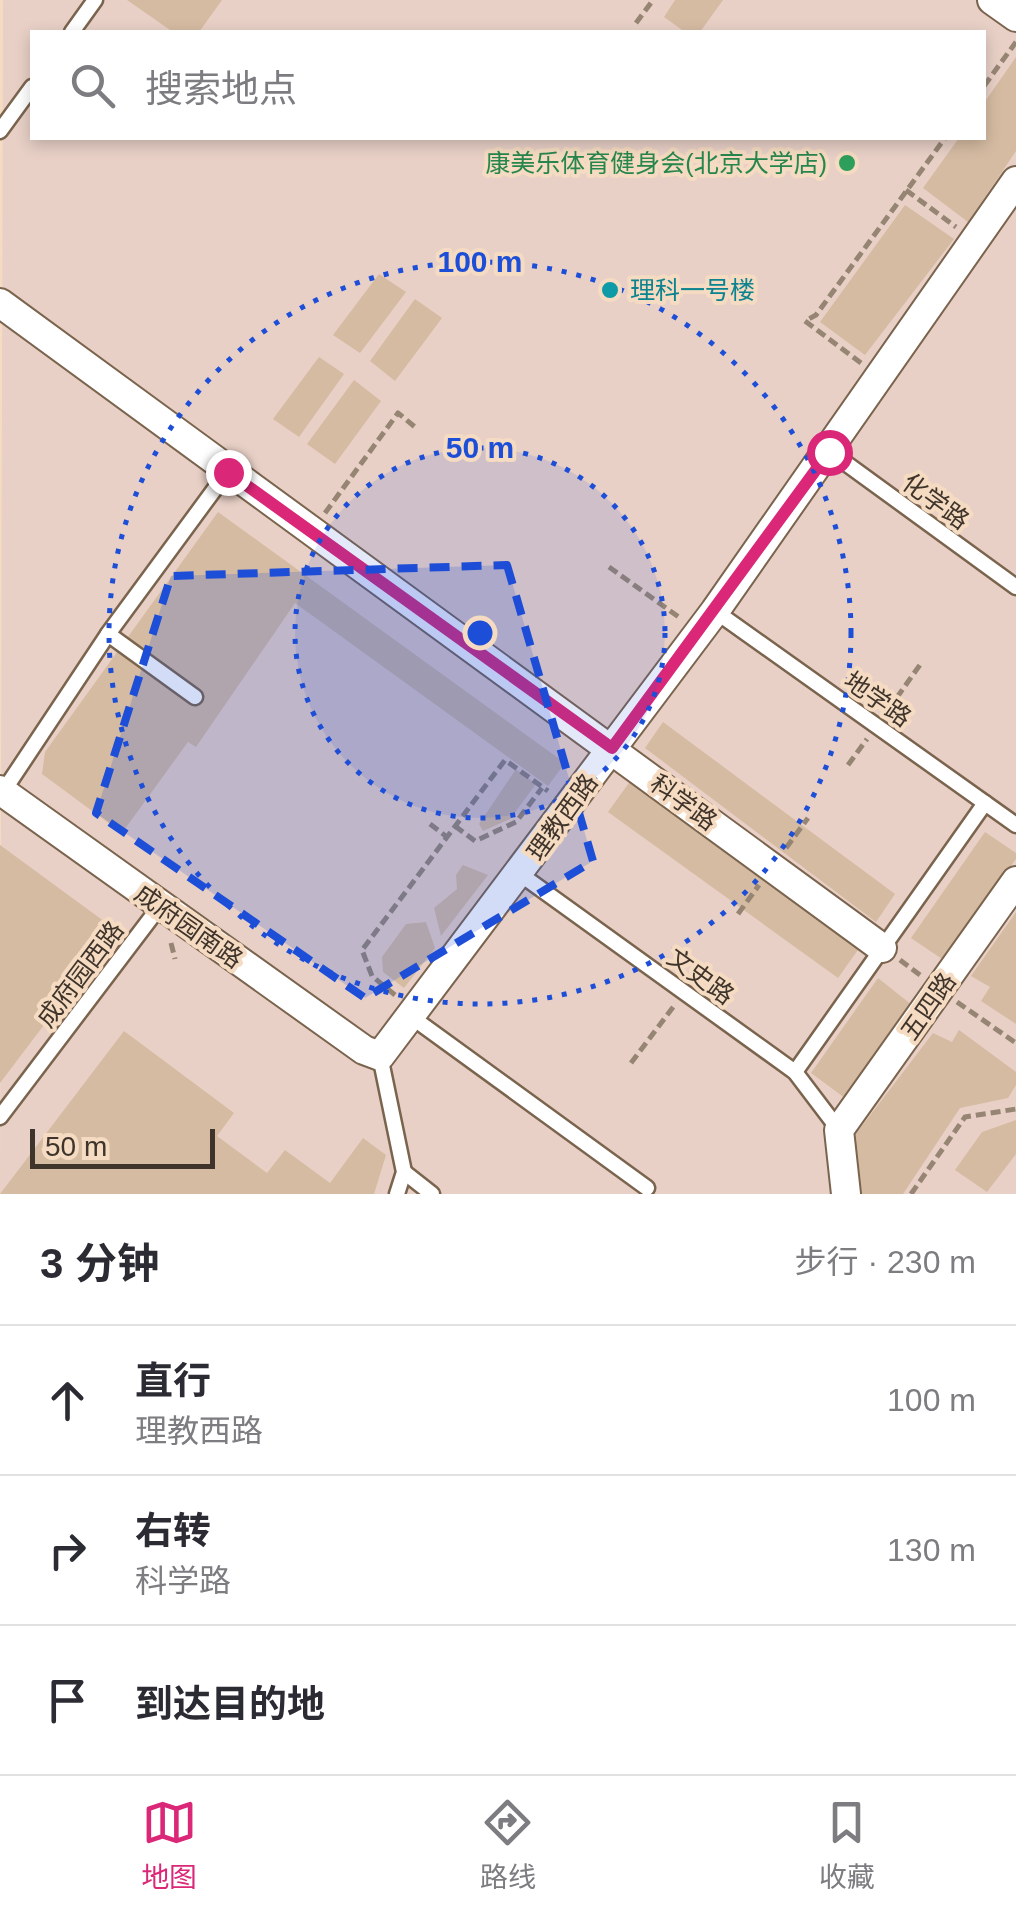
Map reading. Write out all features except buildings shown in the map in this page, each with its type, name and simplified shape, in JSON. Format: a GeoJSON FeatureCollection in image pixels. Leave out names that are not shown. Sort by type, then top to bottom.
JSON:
{"type":"FeatureCollection","features":[{"type":"Feature","properties":{"kind":"street"},"geometry":{"type":"LineString","coordinates":[[992,0],[1016,18]]}},
{"type":"Feature","properties":{"kind":"street","name":"理教西路"},"geometry":{"type":"LineString","coordinates":[[380,1056],[415,1015],[707,621],[1016,182]]}},
{"type":"Feature","properties":{"kind":"street","name":"科学路"},"geometry":{"type":"LineString","coordinates":[[0,303],[893,955]]}},
{"type":"Feature","properties":{"kind":"street","name":"成府园南路"},"geometry":{"type":"LineString","coordinates":[[2,791],[364,1050],[380,1056]]}},
{"type":"Feature","properties":{"kind":"street","name":"五四路"},"geometry":{"type":"LineString","coordinates":[[839,1130],[1016,881]]}},
{"type":"Feature","properties":{"kind":"street"},"geometry":{"type":"LineString","coordinates":[[839,1130],[846,1194]]}},
{"type":"Feature","properties":{"kind":"lane"},"geometry":{"type":"LineString","coordinates":[[73,30],[95,0]]}},
{"type":"Feature","properties":{"kind":"lane"},"geometry":{"type":"LineString","coordinates":[[0,131],[30,90]]}},
{"type":"Feature","properties":{"kind":"lane","name":"化学路"},"geometry":{"type":"LineString","coordinates":[[829,452],[1016,587]]}},
{"type":"Feature","properties":{"kind":"lane"},"geometry":{"type":"LineString","coordinates":[[2,791],[108,634],[228,472]]}},
{"type":"Feature","properties":{"kind":"lane","name":"地学路"},"geometry":{"type":"LineString","coordinates":[[707,621],[877,726],[1016,825]]}},
{"type":"Feature","properties":{"kind":"lane"},"geometry":{"type":"LineString","coordinates":[[108,634],[195,697]]}},
{"type":"Feature","properties":{"kind":"lane"},"geometry":{"type":"LineString","coordinates":[[795,1072],[893,955],[985,803]]}},
{"type":"Feature","properties":{"kind":"lane","name":"文史路"},"geometry":{"type":"LineString","coordinates":[[520,874],[795,1072],[839,1130]]}},
{"type":"Feature","properties":{"kind":"lane","name":"成府园西路"},"geometry":{"type":"LineString","coordinates":[[0,1117],[160,906]]}},
{"type":"Feature","properties":{"kind":"lane"},"geometry":{"type":"LineString","coordinates":[[415,1015],[647,1188]]}},
{"type":"Feature","properties":{"kind":"lane"},"geometry":{"type":"LineString","coordinates":[[380,1056],[404,1172],[397,1194]]}},
{"type":"Feature","properties":{"kind":"lane"},"geometry":{"type":"LineString","coordinates":[[404,1172],[432,1194]]}},
{"type":"Feature","properties":{"kind":"path"},"geometry":{"type":"LineString","coordinates":[[636,23],[653,0]]}},
{"type":"Feature","properties":{"kind":"path"},"geometry":{"type":"LineString","coordinates":[[986,83],[1016,42]]}},
{"type":"Feature","properties":{"kind":"path"},"geometry":{"type":"LineString","coordinates":[[880,377],[805,321],[816,316],[944,140]]}},
{"type":"Feature","properties":{"kind":"path"},"geometry":{"type":"LineString","coordinates":[[906,190],[973,240]]}},
{"type":"Feature","properties":{"kind":"path"},"geometry":{"type":"LineString","coordinates":[[312,532],[398,413],[414,427]]}},
{"type":"Feature","properties":{"kind":"path"},"geometry":{"type":"LineString","coordinates":[[608,567],[707,621]]}},
{"type":"Feature","properties":{"kind":"path"},"geometry":{"type":"LineString","coordinates":[[848,765],[922,662]]}},
{"type":"Feature","properties":{"kind":"path"},"geometry":{"type":"LineString","coordinates":[[415,1015],[372,976],[362,950],[455,826],[505,760],[542,788],[516,822],[475,841],[455,826]]}},
{"type":"Feature","properties":{"kind":"path"},"geometry":{"type":"LineString","coordinates":[[772,866],[808,818]]}},
{"type":"Feature","properties":{"kind":"path"},"geometry":{"type":"LineString","coordinates":[[430,824],[447,837]]}},
{"type":"Feature","properties":{"kind":"path"},"geometry":{"type":"LineString","coordinates":[[893,955],[916,972]]}},
{"type":"Feature","properties":{"kind":"path"},"geometry":{"type":"LineString","coordinates":[[630,1064],[684,992]]}},
{"type":"Feature","properties":{"kind":"path"},"geometry":{"type":"LineString","coordinates":[[956,1001],[1016,1043]]}},
{"type":"Feature","properties":{"kind":"path"},"geometry":{"type":"LineString","coordinates":[[911,1194],[964,1117],[1016,1108]]}},
{"type":"Feature","properties":{"kind":"highlighted area"},"geometry":{"type":"Polygon","coordinates":[[[507,565],[593,861],[365,998],[96,813],[171,576],[507,565]]]}},
{"type":"Feature","properties":{"kind":"shaded area"},"geometry":{"type":"Polygon","coordinates":[[[3,0],[1016,0],[1016,1194],[0,1194],[3,0]]]}},
{"type":"Feature","properties":{"kind":"shaded area"},"geometry":{"type":"Polygon","coordinates":[[[127,0],[222,0],[200,30],[170,30],[127,0]]]}},
{"type":"Feature","properties":{"kind":"shaded area"},"geometry":{"type":"Polygon","coordinates":[[[675,0],[723,0],[701,30],[682,30],[664,17],[675,0]]]}},
{"type":"Feature","properties":{"kind":"shaded area"},"geometry":{"type":"Polygon","coordinates":[[[1016,57],[1016,151],[968,222],[923,188],[958,140],[986,140],[986,100],[1016,57]]]}},
{"type":"Feature","properties":{"kind":"shaded area"},"geometry":{"type":"Polygon","coordinates":[[[905,205],[954,239],[865,355],[820,322],[905,205]]]}},
{"type":"Feature","properties":{"kind":"shaded area"},"geometry":{"type":"Polygon","coordinates":[[[379,274],[406,292],[360,353],[333,335],[379,274]]]}},
{"type":"Feature","properties":{"kind":"shaded area"},"geometry":{"type":"Polygon","coordinates":[[[415,299],[442,318],[395,381],[370,361],[415,299]]]}},
{"type":"Feature","properties":{"kind":"shaded area"},"geometry":{"type":"Polygon","coordinates":[[[319,357],[344,374],[299,437],[273,419],[319,357]]]}},
{"type":"Feature","properties":{"kind":"shaded area"},"geometry":{"type":"Polygon","coordinates":[[[354,380],[381,401],[335,464],[307,444],[354,380]]]}},
{"type":"Feature","properties":{"kind":"shaded area"},"geometry":{"type":"Polygon","coordinates":[[[218,512],[565,763],[548,786],[295,603],[196,747],[188,742],[122,833],[42,774],[45,752],[218,512]]]}},
{"type":"Feature","properties":{"kind":"shaded area"},"geometry":{"type":"Polygon","coordinates":[[[663,722],[895,894],[876,922],[645,748],[663,722]]]}},
{"type":"Feature","properties":{"kind":"shaded area"},"geometry":{"type":"Polygon","coordinates":[[[516,769],[536,784],[510,819],[483,831],[479,824],[516,769]]]}},
{"type":"Feature","properties":{"kind":"shaded area"},"geometry":{"type":"Polygon","coordinates":[[[631,780],[860,947],[838,978],[608,812],[631,780]]]}},
{"type":"Feature","properties":{"kind":"shaded area"},"geometry":{"type":"Polygon","coordinates":[[[985,832],[1016,853],[1016,859],[942,959],[911,938],[985,832]]]}},
{"type":"Feature","properties":{"kind":"shaded area"},"geometry":{"type":"Polygon","coordinates":[[[0,845],[116,930],[0,1083],[0,845]]]}},
{"type":"Feature","properties":{"kind":"shaded area"},"geometry":{"type":"Polygon","coordinates":[[[463,865],[488,875],[441,936],[434,908],[457,889],[456,875],[463,865]]]}},
{"type":"Feature","properties":{"kind":"shaded area"},"geometry":{"type":"Polygon","coordinates":[[[1016,912],[1016,1024],[981,1001],[990,987],[971,976],[1016,912]]]}},
{"type":"Feature","properties":{"kind":"shaded area"},"geometry":{"type":"Polygon","coordinates":[[[426,922],[435,948],[404,988],[383,972],[382,957],[406,924],[426,922]]]}},
{"type":"Feature","properties":{"kind":"shaded area"},"geometry":{"type":"Polygon","coordinates":[[[878,978],[912,1005],[845,1098],[811,1073],[878,978]]]}},
{"type":"Feature","properties":{"kind":"shaded area"},"geometry":{"type":"Polygon","coordinates":[[[959,1030],[1016,1072],[1016,1085],[1008,1098],[960,1108],[903,1194],[862,1194],[852,1139],[933,1033],[952,1042],[959,1030]]]}},
{"type":"Feature","properties":{"kind":"shaded area"},"geometry":{"type":"Polygon","coordinates":[[[124,1031],[234,1113],[217,1136],[267,1173],[285,1150],[330,1183],[363,1138],[386,1155],[374,1194],[0,1194],[124,1031]]]}},
{"type":"Feature","properties":{"kind":"shaded area"},"geometry":{"type":"Polygon","coordinates":[[[1016,1120],[1016,1154],[987,1192],[955,1170],[982,1132],[1016,1120]]]}},
{"type":"Feature","properties":{"kind":"place","name":"康美乐体育健身会(北京大学店)"},"geometry":{"type":"Point","coordinates":[847,163]}},
{"type":"Feature","properties":{"kind":"place","name":"理科一号楼"},"geometry":{"type":"Point","coordinates":[610,290]}},
{"type":"Feature","properties":{"kind":"route"},"geometry":{"type":"LineString","coordinates":[[228,472],[612,748],[829,452]]}}]}
